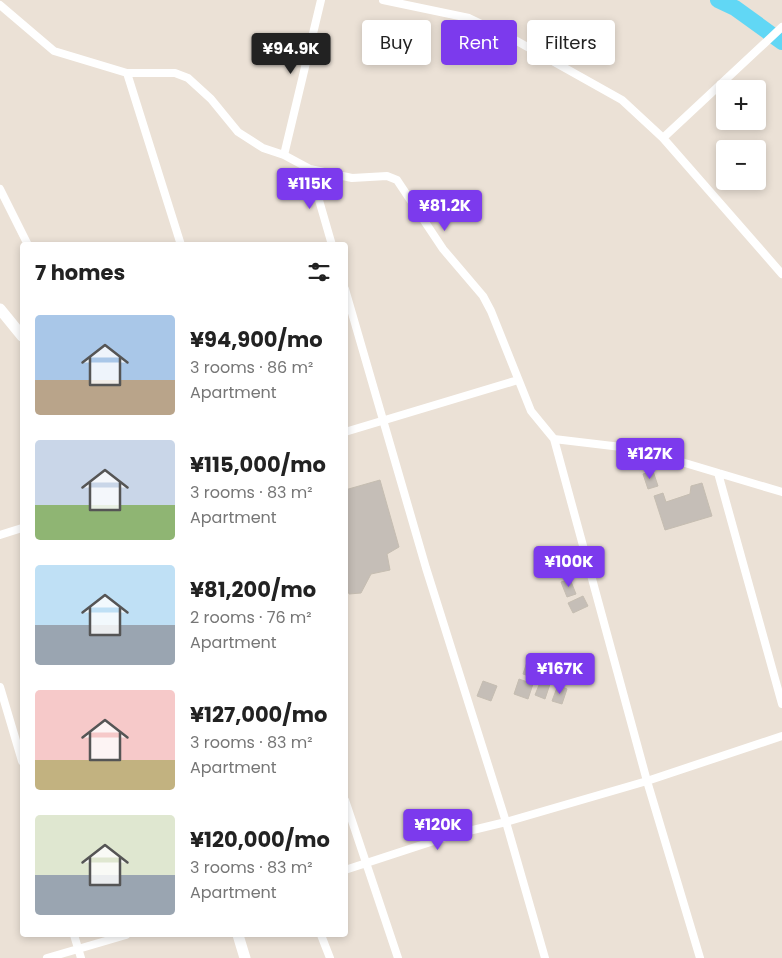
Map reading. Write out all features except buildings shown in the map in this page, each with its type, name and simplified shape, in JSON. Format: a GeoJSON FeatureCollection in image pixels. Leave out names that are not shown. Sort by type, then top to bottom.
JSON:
{"type":"FeatureCollection","features":[{"type":"Feature","properties":{"kind":"main road"},"geometry":{"type":"LineString","coordinates":[[0,309],[20,330]]}},
{"type":"Feature","properties":{"kind":"main road"},"geometry":{"type":"LineString","coordinates":[[239,937],[245,958]]}},
{"type":"Feature","properties":{"kind":"street"},"geometry":{"type":"LineString","coordinates":[[284,155],[321,0]]}},
{"type":"Feature","properties":{"kind":"street"},"geometry":{"type":"LineString","coordinates":[[383,0],[469,18],[507,36],[622,100],[663,138],[782,274]]}},
{"type":"Feature","properties":{"kind":"street"},"geometry":{"type":"LineString","coordinates":[[0,5],[54,51],[127,73],[175,73],[188,78],[211,99],[238,132],[263,148],[284,155],[310,169],[352,178],[387,176],[398,180],[443,249],[483,296],[491,311],[531,412],[554,439],[647,780],[700,958]]}},
{"type":"Feature","properties":{"kind":"street"},"geometry":{"type":"LineString","coordinates":[[663,138],[782,27]]}},
{"type":"Feature","properties":{"kind":"street"},"geometry":{"type":"LineString","coordinates":[[127,73],[180,242]]}},
{"type":"Feature","properties":{"kind":"street"},"geometry":{"type":"LineString","coordinates":[[310,169],[331,242]]}},
{"type":"Feature","properties":{"kind":"street"},"geometry":{"type":"LineString","coordinates":[[0,189],[26,242]]}},
{"type":"Feature","properties":{"kind":"street"},"geometry":{"type":"LineString","coordinates":[[348,299],[426,568],[506,822],[546,958]]}},
{"type":"Feature","properties":{"kind":"street"},"geometry":{"type":"LineString","coordinates":[[348,431],[518,380]]}},
{"type":"Feature","properties":{"kind":"street"},"geometry":{"type":"LineString","coordinates":[[554,439],[638,449],[782,492]]}},
{"type":"Feature","properties":{"kind":"street"},"geometry":{"type":"LineString","coordinates":[[718,473],[782,704]]}},
{"type":"Feature","properties":{"kind":"street"},"geometry":{"type":"LineString","coordinates":[[0,534],[20,529]]}},
{"type":"Feature","properties":{"kind":"street"},"geometry":{"type":"LineString","coordinates":[[0,687],[20,754]]}},
{"type":"Feature","properties":{"kind":"street"},"geometry":{"type":"LineString","coordinates":[[348,869],[452,836],[647,780],[782,736]]}},
{"type":"Feature","properties":{"kind":"street"},"geometry":{"type":"LineString","coordinates":[[348,810],[398,958]]}},
{"type":"Feature","properties":{"kind":"street"},"geometry":{"type":"LineString","coordinates":[[75,937],[81,958]]}},
{"type":"Feature","properties":{"kind":"street"},"geometry":{"type":"LineString","coordinates":[[47,958],[119,937]]}},
{"type":"Feature","properties":{"kind":"street"},"geometry":{"type":"LineString","coordinates":[[322,937],[330,958]]}},
{"type":"Feature","properties":{"kind":"waterway"},"geometry":{"type":"LineString","coordinates":[[718,0],[735,8],[782,42]]}}]}
